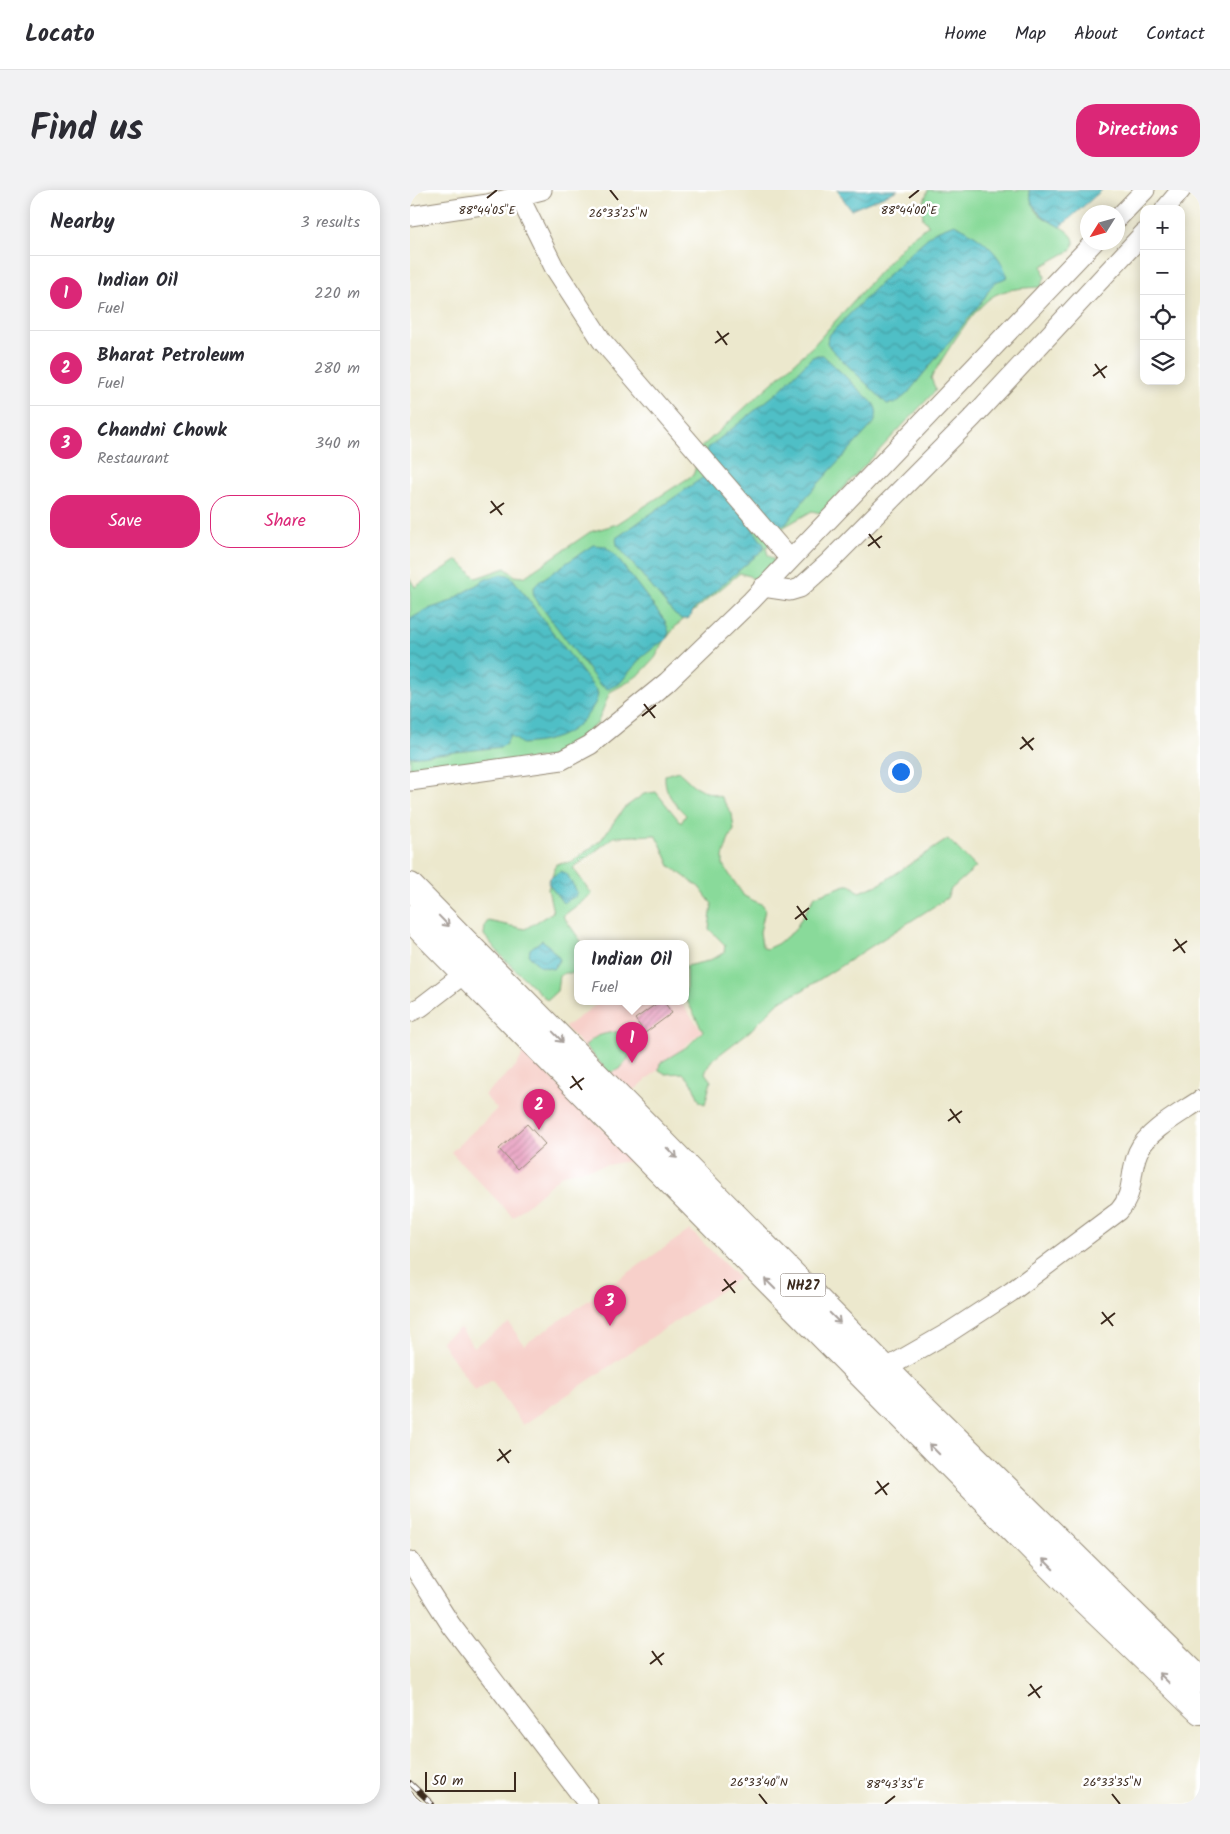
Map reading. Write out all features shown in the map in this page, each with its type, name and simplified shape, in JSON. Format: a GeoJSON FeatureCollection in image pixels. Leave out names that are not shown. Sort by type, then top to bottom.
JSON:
{"type":"FeatureCollection","features":[{"type":"Feature","properties":{"kind":"highway","name":"NH27"},"geometry":{"type":"LineString","coordinates":[[410,886],[885,1369],[1200,1680]]}},
{"type":"Feature","properties":{"kind":"highway","name":"NH27"},"geometry":{"type":"LineString","coordinates":[[410,918],[1083,1599],[1200,1711]]}},
{"type":"Feature","properties":{"kind":"street"},"geometry":{"type":"LineString","coordinates":[[410,216],[488,204],[542,190]]}},
{"type":"Feature","properties":{"kind":"street"},"geometry":{"type":"LineString","coordinates":[[1125,211],[1145,190]]}},
{"type":"Feature","properties":{"kind":"street"},"geometry":{"type":"LineString","coordinates":[[1168,205],[1181,190]]}},
{"type":"Feature","properties":{"kind":"street"},"geometry":{"type":"LineString","coordinates":[[519,196],[554,267],[602,341],[790,559]]}},
{"type":"Feature","properties":{"kind":"street"},"geometry":{"type":"LineString","coordinates":[[763,587],[790,591],[800,588],[830,561],[972,418],[1140,237]]}},
{"type":"Feature","properties":{"kind":"street"},"geometry":{"type":"LineString","coordinates":[[410,782],[562,760],[590,745],[667,682],[763,587],[1086,250]]}},
{"type":"Feature","properties":{"kind":"street"},"geometry":{"type":"LineString","coordinates":[[410,1012],[421,1007],[464,974]]}},
{"type":"Feature","properties":{"kind":"street"},"geometry":{"type":"LineString","coordinates":[[885,1369],[951,1331],[1010,1292],[1119,1211],[1125,1204],[1132,1188],[1132,1176],[1143,1144],[1154,1133],[1197,1107]]}},
{"type":"Feature","properties":{"kind":"street"},"geometry":{"type":"LineString","coordinates":[[410,1561],[452,1625],[588,1804]]}},
{"type":"Feature","properties":{"kind":"shaded area"},"geometry":{"type":"Polygon","coordinates":[[[596,1005],[682,1005],[702,1031],[629,1095],[565,1027],[596,1005]]]}},
{"type":"Feature","properties":{"kind":"shaded area"},"geometry":{"type":"Polygon","coordinates":[[[522,1048],[635,1162],[622,1162],[563,1174],[513,1217],[451,1152],[497,1109],[484,1095],[517,1065],[522,1056],[522,1048]]]}},
{"type":"Feature","properties":{"kind":"shaded area"},"geometry":{"type":"Polygon","coordinates":[[[690,1230],[739,1278],[523,1425],[492,1380],[475,1391],[441,1341],[460,1328],[474,1347],[509,1323],[524,1345],[690,1230]]]}},
{"type":"Feature","properties":{"kind":"green space"},"geometry":{"type":"Polygon","coordinates":[[[928,190],[1029,190],[1032,202],[1038,213],[1069,233],[1073,238],[1074,244],[1071,250],[1042,266],[1045,277],[1041,287],[1006,291],[986,301],[960,333],[931,378],[936,390],[820,513],[812,511],[784,527],[766,548],[768,555],[774,560],[773,565],[756,581],[740,573],[676,626],[655,658],[641,673],[610,692],[597,724],[557,756],[410,775],[410,579],[415,587],[458,560],[476,578],[505,568],[515,576],[524,577],[590,532],[617,524],[693,475],[698,450],[813,346],[908,240],[929,225],[923,219],[922,207],[928,190]]]}},
{"type":"Feature","properties":{"kind":"green space"},"geometry":{"type":"Polygon","coordinates":[[[678,771],[693,785],[721,797],[732,814],[734,830],[729,838],[723,857],[723,865],[744,896],[763,905],[765,910],[760,932],[762,946],[766,949],[777,944],[794,931],[815,896],[846,885],[851,885],[859,892],[880,884],[948,839],[976,867],[951,889],[947,898],[803,990],[780,1001],[750,1031],[711,1061],[705,1073],[711,1081],[705,1104],[700,1102],[692,1083],[683,1073],[666,1074],[659,1070],[660,1063],[688,1046],[703,1031],[689,1005],[689,965],[708,961],[724,953],[725,945],[709,929],[712,904],[699,887],[670,866],[655,835],[614,837],[573,868],[592,894],[563,916],[580,940],[574,940],[574,973],[565,973],[559,976],[557,991],[547,1000],[503,958],[484,935],[485,925],[488,921],[525,929],[553,912],[548,889],[556,864],[572,862],[601,840],[624,808],[644,794],[656,792],[681,823],[686,815],[668,792],[665,775],[678,771]]]}},
{"type":"Feature","properties":{"kind":"green space"},"geometry":{"type":"Polygon","coordinates":[[[615,1032],[623,1034],[628,1038],[630,1051],[624,1065],[609,1073],[585,1046],[598,1036],[615,1032]]]}},
{"type":"Feature","properties":{"kind":"water"},"geometry":{"type":"Polygon","coordinates":[[[837,190],[898,190],[851,210],[837,190]]]}},
{"type":"Feature","properties":{"kind":"water"},"geometry":{"type":"Polygon","coordinates":[[[1029,190],[1102,190],[1085,205],[1080,205],[1080,209],[1060,227],[1035,209],[1029,190]]]}},
{"type":"Feature","properties":{"kind":"water"},"geometry":{"type":"Polygon","coordinates":[[[954,224],[971,233],[994,252],[1007,277],[992,286],[983,300],[907,394],[896,403],[887,404],[831,349],[827,343],[828,336],[908,255],[934,232],[954,224]]]}},
{"type":"Feature","properties":{"kind":"water"},"geometry":{"type":"Polygon","coordinates":[[[823,355],[873,403],[876,418],[874,423],[807,496],[786,524],[774,529],[706,454],[708,448],[779,391],[811,358],[823,355]]]}},
{"type":"Feature","properties":{"kind":"water"},"geometry":{"type":"Polygon","coordinates":[[[705,476],[712,480],[728,496],[764,545],[764,549],[693,610],[691,616],[687,619],[682,619],[675,615],[617,545],[616,538],[705,476]]]}},
{"type":"Feature","properties":{"kind":"water"},"geometry":{"type":"Polygon","coordinates":[[[593,545],[605,546],[615,555],[665,621],[669,632],[666,640],[641,658],[620,683],[608,689],[600,685],[533,593],[535,586],[540,581],[593,545]]]}},
{"type":"Feature","properties":{"kind":"water"},"geometry":{"type":"Polygon","coordinates":[[[502,574],[508,575],[513,579],[598,693],[595,704],[574,728],[550,740],[522,744],[510,735],[506,744],[501,747],[410,757],[410,619],[428,609],[449,602],[486,579],[502,574]]]}},
{"type":"Feature","properties":{"kind":"water"},"geometry":{"type":"Polygon","coordinates":[[[561,871],[567,874],[577,892],[576,896],[563,903],[548,883],[550,878],[561,871]]]}},
{"type":"Feature","properties":{"kind":"water"},"geometry":{"type":"Polygon","coordinates":[[[542,940],[560,959],[553,969],[540,966],[529,956],[530,949],[542,940]]]}},
{"type":"Feature","properties":{"kind":"building"},"geometry":{"type":"Polygon","coordinates":[[[655,1005],[666,1005],[672,1013],[645,1033],[635,1019],[655,1005]]]}},
{"type":"Feature","properties":{"kind":"building"},"geometry":{"type":"Polygon","coordinates":[[[527,1124],[545,1144],[517,1169],[499,1149],[527,1124]]]}},
{"type":"Feature","properties":{"kind":"railway"},"geometry":{"type":"LineString","coordinates":[[410,1783],[432,1804]]}},
{"type":"Feature","properties":{"kind":"railway"},"geometry":{"type":"LineString","coordinates":[[410,1794],[420,1804]]}},
{"type":"Feature","properties":{"kind":"place","name":"Indian Oil"},"geometry":{"type":"Point","coordinates":[632,1063]}},
{"type":"Feature","properties":{"kind":"place","name":"Bharat Petroleum"},"geometry":{"type":"Point","coordinates":[539,1130]}},
{"type":"Feature","properties":{"kind":"place","name":"Chandni Chowk"},"geometry":{"type":"Point","coordinates":[610,1326]}}]}
